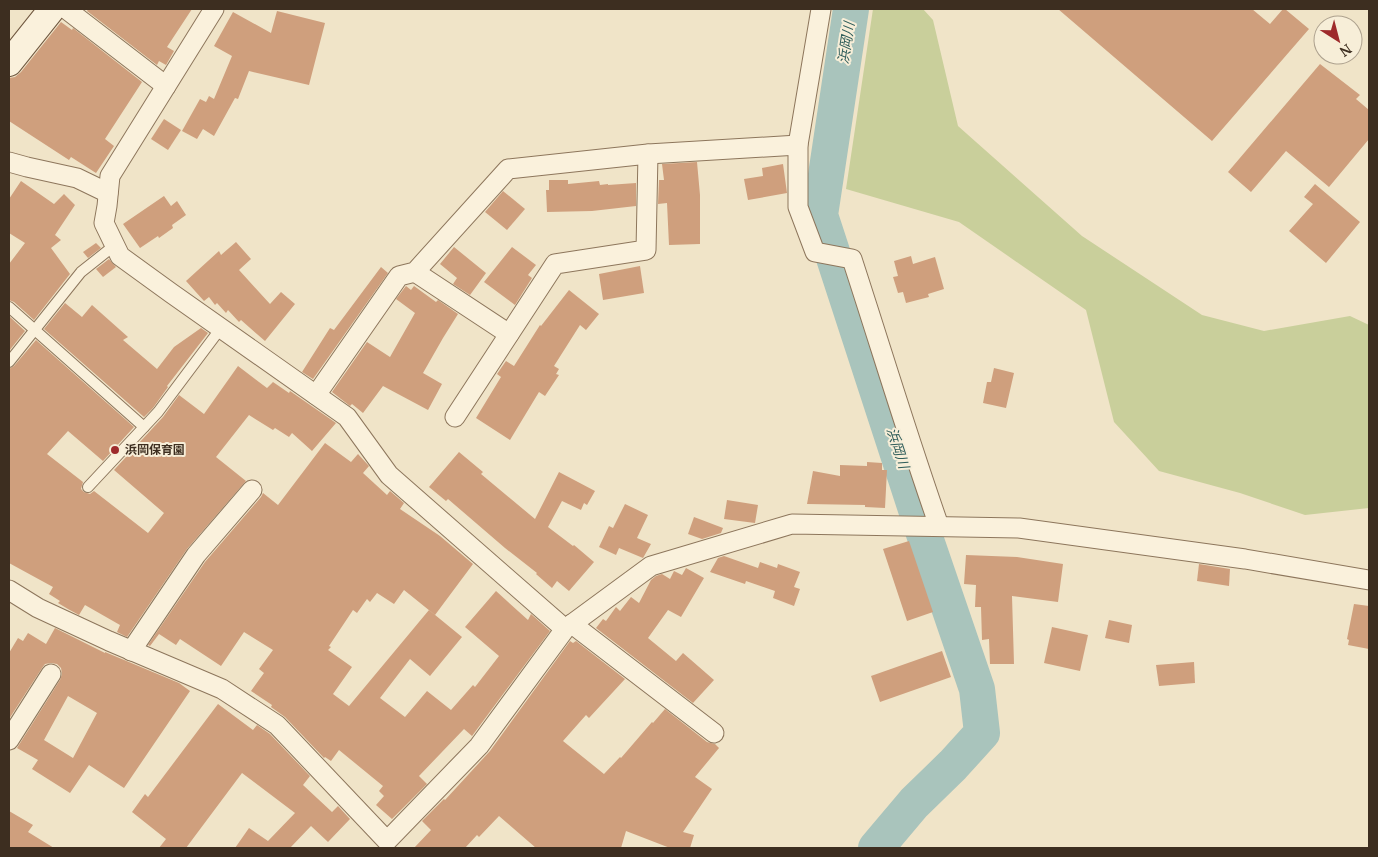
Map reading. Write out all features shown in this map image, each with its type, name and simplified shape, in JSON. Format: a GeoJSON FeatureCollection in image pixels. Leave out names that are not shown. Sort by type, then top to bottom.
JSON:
{"type":"FeatureCollection","features":[{"type":"Feature","properties":{"kind":"main road"},"geometry":{"type":"LineString","coordinates":[[9,63],[52,9]]}},
{"type":"Feature","properties":{"kind":"street"},"geometry":{"type":"LineString","coordinates":[[66,9],[166,86]]}},
{"type":"Feature","properties":{"kind":"street"},"geometry":{"type":"LineString","coordinates":[[214,9],[110,176],[104,223],[120,256],[347,416],[389,475],[568,626],[714,733]]}},
{"type":"Feature","properties":{"kind":"street"},"geometry":{"type":"LineString","coordinates":[[821,9],[798,145],[798,207],[815,252],[852,260],[923,482],[929,526]]}},
{"type":"Feature","properties":{"kind":"street"},"geometry":{"type":"LineString","coordinates":[[316,395],[399,276],[415,272],[508,168],[648,154],[798,145]]}},
{"type":"Feature","properties":{"kind":"street"},"geometry":{"type":"LineString","coordinates":[[455,417],[555,264],[646,250],[648,154]]}},
{"type":"Feature","properties":{"kind":"street"},"geometry":{"type":"LineString","coordinates":[[9,162],[77,178],[108,193]]}},
{"type":"Feature","properties":{"kind":"street"},"geometry":{"type":"LineString","coordinates":[[415,272],[509,334]]}},
{"type":"Feature","properties":{"kind":"street"},"geometry":{"type":"LineString","coordinates":[[131,650],[196,555],[252,490]]}},
{"type":"Feature","properties":{"kind":"street"},"geometry":{"type":"LineString","coordinates":[[9,590],[38,608],[222,689],[277,725],[391,844],[478,746],[568,626],[651,566],[792,524],[1019,528],[1227,557],[1369,580]]}},
{"type":"Feature","properties":{"kind":"street"},"geometry":{"type":"LineString","coordinates":[[9,740],[51,674]]}},
{"type":"Feature","properties":{"kind":"lane"},"geometry":{"type":"LineString","coordinates":[[9,362],[81,272],[115,245]]}},
{"type":"Feature","properties":{"kind":"lane"},"geometry":{"type":"LineString","coordinates":[[9,306],[144,427]]}},
{"type":"Feature","properties":{"kind":"lane"},"geometry":{"type":"LineString","coordinates":[[88,487],[158,412],[221,328]]}},
{"type":"Feature","properties":{"kind":"green space"},"geometry":{"type":"Polygon","coordinates":[[[873,9],[923,9],[933,20],[958,126],[1082,236],[1202,315],[1264,331],[1350,316],[1369,325],[1369,508],[1305,515],[1240,493],[1159,471],[1114,422],[1086,310],[959,222],[846,189],[873,9]]]}},
{"type":"Feature","properties":{"kind":"building"},"geometry":{"type":"Polygon","coordinates":[[[88,9],[192,9],[167,47],[174,51],[166,65],[159,61],[157,65],[87,11],[88,9]]]}},
{"type":"Feature","properties":{"kind":"building"},"geometry":{"type":"Polygon","coordinates":[[[1058,9],[1252,9],[1270,24],[1285,9],[1309,29],[1212,141],[1058,9]]]}},
{"type":"Feature","properties":{"kind":"building"},"geometry":{"type":"Polygon","coordinates":[[[277,11],[325,23],[309,85],[249,71],[238,99],[235,98],[214,136],[203,129],[197,139],[182,131],[200,99],[206,102],[209,96],[214,99],[232,56],[214,46],[233,12],[271,33],[277,11]]]}},
{"type":"Feature","properties":{"kind":"building"},"geometry":{"type":"Polygon","coordinates":[[[61,22],[72,30],[73,28],[142,82],[105,139],[114,146],[96,173],[71,157],[69,160],[9,121],[9,78],[15,77],[21,72],[61,22]]]}},
{"type":"Feature","properties":{"kind":"building"},"geometry":{"type":"Polygon","coordinates":[[[1319,65],[1360,95],[1356,99],[1369,110],[1369,139],[1329,187],[1286,151],[1251,192],[1228,172],[1319,65]]]}},
{"type":"Feature","properties":{"kind":"building"},"geometry":{"type":"Polygon","coordinates":[[[164,119],[181,130],[168,150],[151,139],[164,119]]]}},
{"type":"Feature","properties":{"kind":"building"},"geometry":{"type":"Polygon","coordinates":[[[697,162],[700,195],[700,244],[669,245],[667,203],[658,204],[659,180],[664,180],[662,164],[697,162]]]}},
{"type":"Feature","properties":{"kind":"building"},"geometry":{"type":"Polygon","coordinates":[[[783,164],[787,193],[748,200],[744,179],[763,176],[762,168],[783,164]]]}},
{"type":"Feature","properties":{"kind":"building"},"geometry":{"type":"Polygon","coordinates":[[[549,180],[568,180],[568,184],[599,181],[600,185],[636,183],[636,206],[592,211],[547,212],[546,190],[549,190],[549,180]]]}},
{"type":"Feature","properties":{"kind":"building"},"geometry":{"type":"Polygon","coordinates":[[[21,181],[54,204],[64,194],[75,205],[55,235],[61,240],[51,248],[70,274],[34,320],[14,302],[9,300],[9,264],[25,243],[9,233],[9,199],[21,181]]]}},
{"type":"Feature","properties":{"kind":"building"},"geometry":{"type":"Polygon","coordinates":[[[1315,184],[1360,222],[1326,263],[1289,231],[1313,204],[1304,197],[1315,184]]]}},
{"type":"Feature","properties":{"kind":"building"},"geometry":{"type":"Polygon","coordinates":[[[503,191],[525,209],[507,230],[485,212],[503,191]]]}},
{"type":"Feature","properties":{"kind":"building"},"geometry":{"type":"Polygon","coordinates":[[[164,196],[171,206],[177,201],[186,215],[172,225],[173,228],[140,248],[123,224],[164,196]]]}},
{"type":"Feature","properties":{"kind":"building"},"geometry":{"type":"Polygon","coordinates":[[[236,242],[251,259],[239,270],[270,304],[281,292],[295,304],[265,341],[241,320],[239,322],[228,310],[226,313],[217,303],[215,305],[209,297],[204,301],[186,281],[219,251],[221,255],[236,242]]]}},
{"type":"Feature","properties":{"kind":"building"},"geometry":{"type":"Polygon","coordinates":[[[96,243],[101,248],[88,258],[83,252],[96,243]]]}},
{"type":"Feature","properties":{"kind":"building"},"geometry":{"type":"Polygon","coordinates":[[[454,247],[486,273],[470,295],[453,284],[457,278],[440,264],[454,247]]]}},
{"type":"Feature","properties":{"kind":"building"},"geometry":{"type":"Polygon","coordinates":[[[512,247],[536,265],[528,275],[532,278],[515,305],[484,282],[512,247]]]}},
{"type":"Feature","properties":{"kind":"building"},"geometry":{"type":"Polygon","coordinates":[[[911,256],[913,264],[935,257],[944,289],[928,294],[929,297],[906,303],[903,292],[898,293],[893,277],[898,276],[894,261],[911,256]]]}},
{"type":"Feature","properties":{"kind":"building"},"geometry":{"type":"Polygon","coordinates":[[[109,259],[116,267],[103,277],[96,269],[109,259]]]}},
{"type":"Feature","properties":{"kind":"building"},"geometry":{"type":"Polygon","coordinates":[[[640,266],[644,293],[603,300],[599,274],[640,266]]]}},
{"type":"Feature","properties":{"kind":"building"},"geometry":{"type":"Polygon","coordinates":[[[381,267],[388,273],[313,379],[302,372],[330,328],[334,330],[381,267]]]}},
{"type":"Feature","properties":{"kind":"building"},"geometry":{"type":"Polygon","coordinates":[[[406,286],[411,290],[414,286],[436,302],[438,300],[458,314],[423,373],[442,384],[428,410],[383,386],[363,413],[332,392],[367,342],[390,357],[415,313],[396,299],[406,286]]]}},
{"type":"Feature","properties":{"kind":"building"},"geometry":{"type":"Polygon","coordinates":[[[569,290],[599,314],[586,330],[580,325],[554,366],[559,369],[556,374],[559,375],[545,396],[539,392],[510,440],[476,418],[501,377],[497,374],[506,361],[514,366],[540,325],[569,290]]]}},
{"type":"Feature","properties":{"kind":"building"},"geometry":{"type":"Polygon","coordinates":[[[65,303],[82,317],[92,305],[128,337],[123,340],[157,369],[174,347],[201,328],[208,333],[167,386],[153,408],[144,417],[44,329],[65,303]]]}},
{"type":"Feature","properties":{"kind":"building"},"geometry":{"type":"Polygon","coordinates":[[[9,316],[25,331],[9,351],[9,316]]]}},
{"type":"Feature","properties":{"kind":"building"},"geometry":{"type":"Polygon","coordinates":[[[36,340],[134,427],[103,461],[68,431],[47,454],[83,482],[81,489],[84,492],[90,494],[94,491],[148,533],[164,513],[114,470],[163,417],[179,395],[204,414],[238,366],[267,388],[273,382],[289,393],[290,391],[336,423],[312,451],[292,433],[289,437],[275,428],[273,430],[249,415],[216,457],[246,481],[187,549],[127,637],[117,632],[120,625],[85,605],[79,615],[58,603],[60,601],[49,594],[53,587],[9,563],[9,369],[14,366],[36,340]]]}},
{"type":"Feature","properties":{"kind":"building"},"geometry":{"type":"Polygon","coordinates":[[[994,368],[1014,373],[1006,408],[983,403],[987,382],[991,382],[994,368]]]}},
{"type":"Feature","properties":{"kind":"building"},"geometry":{"type":"Polygon","coordinates":[[[325,443],[351,462],[358,454],[369,466],[363,473],[387,495],[390,491],[404,503],[400,509],[440,536],[473,564],[435,615],[462,637],[430,676],[410,659],[380,698],[405,717],[427,691],[451,710],[473,685],[475,687],[499,656],[465,627],[496,591],[528,620],[531,614],[550,631],[472,736],[464,729],[419,776],[427,784],[392,819],[376,805],[384,796],[379,791],[383,786],[339,750],[331,761],[324,758],[285,717],[271,707],[272,705],[251,691],[264,673],[259,669],[273,650],[244,632],[221,666],[180,639],[176,645],[159,634],[150,646],[148,645],[205,562],[263,493],[278,505],[325,443]],[[404,590],[394,604],[377,593],[370,602],[367,599],[357,613],[353,610],[328,650],[352,667],[333,694],[349,706],[429,610],[404,590]]]}},
{"type":"Feature","properties":{"kind":"building"},"geometry":{"type":"Polygon","coordinates":[[[459,452],[483,472],[481,474],[535,519],[559,472],[595,491],[587,505],[584,503],[581,510],[562,501],[548,527],[594,562],[569,591],[557,581],[552,588],[537,573],[448,499],[446,501],[429,487],[459,452]]]}},
{"type":"Feature","properties":{"kind":"building"},"geometry":{"type":"Polygon","coordinates":[[[867,462],[882,463],[882,470],[887,470],[885,508],[865,507],[865,505],[807,504],[813,471],[840,476],[840,465],[867,466],[867,462]]]}},
{"type":"Feature","properties":{"kind":"building"},"geometry":{"type":"Polygon","coordinates":[[[727,500],[758,505],[755,523],[724,519],[727,500]]]}},
{"type":"Feature","properties":{"kind":"building"},"geometry":{"type":"Polygon","coordinates":[[[625,504],[648,515],[637,538],[651,544],[643,558],[619,548],[616,555],[599,547],[609,526],[613,528],[625,504]]]}},
{"type":"Feature","properties":{"kind":"building"},"geometry":{"type":"Polygon","coordinates":[[[694,517],[723,528],[721,533],[702,539],[688,534],[694,517]]]}},
{"type":"Feature","properties":{"kind":"building"},"geometry":{"type":"Polygon","coordinates":[[[909,541],[933,612],[907,621],[883,549],[909,541]]]}},
{"type":"Feature","properties":{"kind":"building"},"geometry":{"type":"Polygon","coordinates":[[[966,555],[1017,557],[1063,564],[1058,602],[1012,596],[1014,664],[990,664],[989,639],[982,640],[981,607],[975,607],[976,585],[964,584],[966,555]]]}},
{"type":"Feature","properties":{"kind":"building"},"geometry":{"type":"Polygon","coordinates":[[[724,556],[758,568],[760,562],[777,568],[778,564],[800,572],[794,587],[800,589],[794,606],[773,598],[775,591],[746,581],[745,584],[710,572],[718,558],[724,556]]]}},
{"type":"Feature","properties":{"kind":"building"},"geometry":{"type":"Polygon","coordinates":[[[1199,564],[1230,569],[1229,586],[1197,581],[1199,564]]]}},
{"type":"Feature","properties":{"kind":"building"},"geometry":{"type":"Polygon","coordinates":[[[686,568],[704,578],[681,617],[668,610],[648,638],[676,661],[683,653],[714,680],[693,703],[596,628],[603,619],[606,621],[616,607],[620,611],[631,597],[639,603],[651,580],[656,576],[662,574],[670,579],[674,571],[682,575],[686,568]]]}},
{"type":"Feature","properties":{"kind":"building"},"geometry":{"type":"Polygon","coordinates":[[[1354,604],[1369,606],[1369,649],[1348,645],[1349,640],[1347,639],[1354,604]]]}},
{"type":"Feature","properties":{"kind":"building"},"geometry":{"type":"Polygon","coordinates":[[[1109,620],[1132,625],[1129,643],[1105,638],[1109,620]]]}},
{"type":"Feature","properties":{"kind":"building"},"geometry":{"type":"Polygon","coordinates":[[[1052,627],[1088,635],[1080,671],[1044,663],[1052,627]]]}},
{"type":"Feature","properties":{"kind":"building"},"geometry":{"type":"Polygon","coordinates":[[[55,628],[105,653],[179,683],[190,691],[124,788],[89,765],[70,793],[32,769],[38,760],[17,748],[62,674],[61,668],[57,664],[45,664],[9,719],[9,653],[18,638],[23,641],[28,633],[46,644],[55,628]],[[68,696],[44,740],[73,758],[97,713],[68,696]]]}},
{"type":"Feature","properties":{"kind":"building"},"geometry":{"type":"Polygon","coordinates":[[[570,641],[573,643],[576,641],[625,679],[589,718],[586,715],[563,741],[604,774],[665,709],[707,742],[715,744],[719,748],[695,777],[712,789],[683,832],[694,835],[690,848],[670,848],[626,831],[621,848],[536,848],[499,816],[479,837],[477,835],[465,848],[414,848],[431,830],[422,821],[445,800],[490,751],[570,641]]]}},
{"type":"Feature","properties":{"kind":"building"},"geometry":{"type":"Polygon","coordinates":[[[942,651],[951,677],[880,702],[871,676],[942,651]]]}},
{"type":"Feature","properties":{"kind":"building"},"geometry":{"type":"Polygon","coordinates":[[[1194,662],[1195,683],[1159,686],[1156,665],[1194,662]]]}},
{"type":"Feature","properties":{"kind":"building"},"geometry":{"type":"Polygon","coordinates":[[[218,704],[253,730],[257,725],[270,734],[310,776],[303,785],[332,812],[338,806],[350,819],[328,842],[311,826],[290,848],[235,848],[249,828],[268,841],[295,813],[242,773],[186,848],[159,848],[166,839],[132,812],[145,794],[148,797],[218,704]]]}},
{"type":"Feature","properties":{"kind":"building"},"geometry":{"type":"Polygon","coordinates":[[[9,811],[33,825],[28,832],[54,848],[9,848],[9,811]]]}},
{"type":"Feature","properties":{"kind":"waterway","name":"浜岡川"},"geometry":{"type":"LineString","coordinates":[[851,9],[820,215],[926,540],[977,689],[982,733],[914,803],[876,848]]}},
{"type":"Feature","properties":{"kind":"place","name":"浜岡保育園"},"geometry":{"type":"Point","coordinates":[115,450]}}]}
